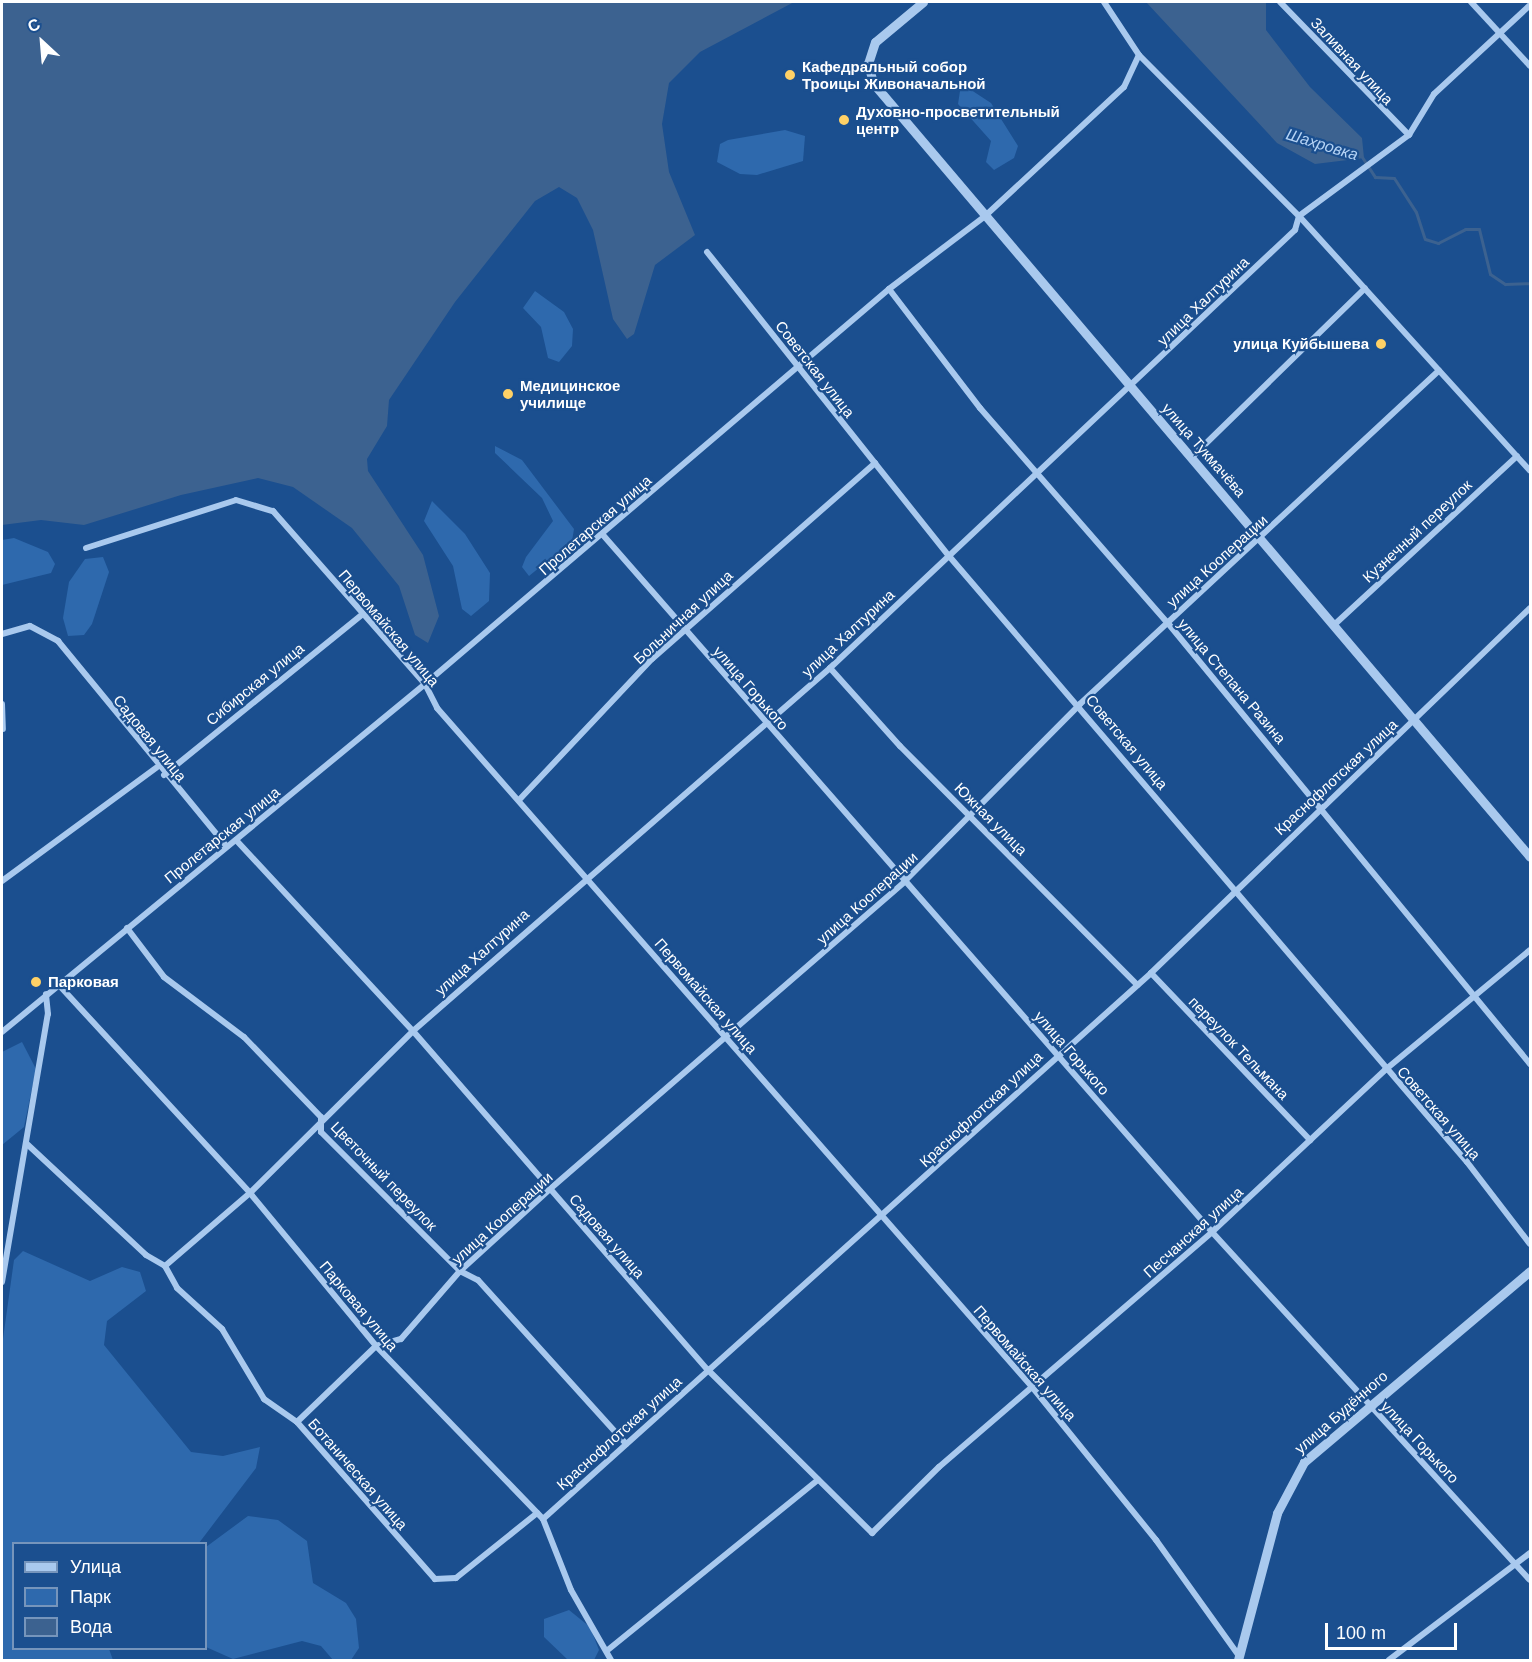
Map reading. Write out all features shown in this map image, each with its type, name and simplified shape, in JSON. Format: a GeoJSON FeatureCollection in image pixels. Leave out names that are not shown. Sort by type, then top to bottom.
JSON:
{"type":"FeatureCollection","features":[{"type":"Feature","properties":{"kind":"street","name":"улица Тукмачёва"},"geometry":{"type":"LineString","coordinates":[[923,2],[875,42],[869,56],[873,83],[1129,388],[1260,538],[1412,721],[1530,857]]}},
{"type":"Feature","properties":{"kind":"street"},"geometry":{"type":"LineString","coordinates":[[1104,2],[1139,55],[1299,216],[1530,471]]}},
{"type":"Feature","properties":{"kind":"street","name":"Заливная улица"},"geometry":{"type":"LineString","coordinates":[[1280,2],[1409,135]]}},
{"type":"Feature","properties":{"kind":"street"},"geometry":{"type":"LineString","coordinates":[[1471,2],[1530,66]]}},
{"type":"Feature","properties":{"kind":"street","name":"улица Халтурина"},"geometry":{"type":"LineString","coordinates":[[165,1266],[250,1193],[321,1118],[413,1031],[586,875],[767,724],[830,668],[1295,230],[1299,216],[1362,172],[1409,135],[1434,94],[1530,5]]}},
{"type":"Feature","properties":{"kind":"street","name":"Пролетарская улица"},"geometry":{"type":"LineString","coordinates":[[2,1032],[603,535],[889,289],[984,217],[1124,87],[1139,55]]}},
{"type":"Feature","properties":{"kind":"street","name":"Советская улица"},"geometry":{"type":"LineString","coordinates":[[708,252],[949,556],[1080,705],[1235,888],[1530,1244]]}},
{"type":"Feature","properties":{"kind":"street"},"geometry":{"type":"LineString","coordinates":[[1191,458],[1365,288]]}},
{"type":"Feature","properties":{"kind":"street","name":"улица Степана Разина"},"geometry":{"type":"LineString","coordinates":[[889,289],[1037,475],[1167,622],[1477,996],[1530,1064]]}},
{"type":"Feature","properties":{"kind":"street","name":"улица Кооперации"},"geometry":{"type":"LineString","coordinates":[[297,1422],[376,1346],[401,1339],[460,1272],[550,1189],[728,1039],[904,882],[972,817],[1080,705],[1439,370]]}},
{"type":"Feature","properties":{"kind":"street","name":"Кузнечный переулок"},"geometry":{"type":"LineString","coordinates":[[1334,625],[1517,456]]}},
{"type":"Feature","properties":{"kind":"street","name":"Больничная улица"},"geometry":{"type":"LineString","coordinates":[[519,800],[684,630],[875,463]]}},
{"type":"Feature","properties":{"kind":"street","name":"Первомайская улица"},"geometry":{"type":"LineString","coordinates":[[86,548],[217,505],[252,500],[273,510],[425,684],[437,708],[586,875],[880,1218],[1034,1388],[1156,1540],[1238,1658]]}},
{"type":"Feature","properties":{"kind":"street","name":"улица Горького"},"geometry":{"type":"LineString","coordinates":[[603,535],[1212,1232],[1518,1564],[1530,1580]]}},
{"type":"Feature","properties":{"kind":"street","name":"Краснофлотская улица"},"geometry":{"type":"LineString","coordinates":[[543,1519],[707,1369],[880,1218],[1151,973],[1235,888],[1322,808],[1530,608]]}},
{"type":"Feature","properties":{"kind":"street","name":"Сибирская улица"},"geometry":{"type":"LineString","coordinates":[[164,775],[363,614]]}},
{"type":"Feature","properties":{"kind":"street","name":"Садовая улица"},"geometry":{"type":"LineString","coordinates":[[2,634],[30,626],[58,641],[157,767],[226,848]]}},
{"type":"Feature","properties":{"kind":"street","name":"Южная улица"},"geometry":{"type":"LineString","coordinates":[[830,668],[1137,985]]}},
{"type":"Feature","properties":{"kind":"street"},"geometry":{"type":"LineString","coordinates":[[2,704],[3,729]]}},
{"type":"Feature","properties":{"kind":"street"},"geometry":{"type":"LineString","coordinates":[[2,881],[157,767]]}},
{"type":"Feature","properties":{"kind":"street","name":"Садовая улица"},"geometry":{"type":"LineString","coordinates":[[236,840],[413,1031],[707,1369],[872,1533]]}},
{"type":"Feature","properties":{"kind":"street","name":"Цветочный переулок"},"geometry":{"type":"LineString","coordinates":[[127,928],[164,977],[244,1037],[321,1118],[321,1132],[460,1272],[478,1280],[626,1444]]}},
{"type":"Feature","properties":{"kind":"street","name":"Песчанская улица"},"geometry":{"type":"LineString","coordinates":[[872,1533],[1212,1232],[1385,1070],[1530,950]]}},
{"type":"Feature","properties":{"kind":"street","name":"переулок Тельмана"},"geometry":{"type":"LineString","coordinates":[[1151,973],[1310,1140]]}},
{"type":"Feature","properties":{"kind":"street","name":"Парковая улица"},"geometry":{"type":"LineString","coordinates":[[58,984],[250,1193],[376,1346],[543,1519],[571,1590],[609,1649],[611,1660]]}},
{"type":"Feature","properties":{"kind":"street"},"geometry":{"type":"LineString","coordinates":[[2,1282],[48,1014],[46,994]]}},
{"type":"Feature","properties":{"kind":"street","name":"Ботаническая улица"},"geometry":{"type":"LineString","coordinates":[[27,1144],[146,1255],[165,1266],[177,1288],[222,1329],[264,1399],[297,1422],[435,1579],[456,1578],[537,1513]]}},
{"type":"Feature","properties":{"kind":"street","name":"улица Будённого"},"geometry":{"type":"LineString","coordinates":[[1238,1658],[1291,1480],[1304,1462],[1530,1271]]}},
{"type":"Feature","properties":{"kind":"street"},"geometry":{"type":"LineString","coordinates":[[609,1649],[818,1480]]}},
{"type":"Feature","properties":{"kind":"street"},"geometry":{"type":"LineString","coordinates":[[1389,1660],[1530,1553]]}},
{"type":"Feature","properties":{"kind":"green space"},"geometry":{"type":"Polygon","coordinates":[[[968,88],[991,103],[1018,146],[1014,158],[994,170],[986,162],[991,141],[958,104],[960,91],[968,88]]]}},
{"type":"Feature","properties":{"kind":"green space"},"geometry":{"type":"Polygon","coordinates":[[[785,130],[805,136],[803,161],[757,175],[740,174],[717,162],[720,144],[728,140],[785,130]]]}},
{"type":"Feature","properties":{"kind":"green space"},"geometry":{"type":"Polygon","coordinates":[[[535,291],[564,312],[573,329],[572,346],[559,362],[548,358],[541,327],[523,308],[535,291]]]}},
{"type":"Feature","properties":{"kind":"green space"},"geometry":{"type":"Polygon","coordinates":[[[495,446],[522,460],[574,529],[572,541],[529,576],[522,567],[526,557],[553,521],[542,498],[495,453],[495,446]]]}},
{"type":"Feature","properties":{"kind":"green space"},"geometry":{"type":"Polygon","coordinates":[[[432,501],[465,534],[490,573],[489,601],[471,616],[462,609],[453,566],[424,521],[432,501]]]}},
{"type":"Feature","properties":{"kind":"green space"},"geometry":{"type":"Polygon","coordinates":[[[14,538],[48,552],[55,564],[51,573],[2,585],[2,540],[14,538]]]}},
{"type":"Feature","properties":{"kind":"green space"},"geometry":{"type":"Polygon","coordinates":[[[103,557],[109,572],[92,624],[84,635],[68,636],[63,618],[69,582],[85,559],[103,557]]]}},
{"type":"Feature","properties":{"kind":"green space"},"geometry":{"type":"Polygon","coordinates":[[[22,1042],[36,1069],[24,1127],[2,1145],[2,1052],[22,1042]]]}},
{"type":"Feature","properties":{"kind":"green space"},"geometry":{"type":"Polygon","coordinates":[[[23,1251],[90,1281],[122,1267],[140,1272],[146,1291],[107,1321],[104,1345],[191,1452],[223,1456],[260,1447],[256,1468],[200,1542],[12,1542],[12,1650],[109,1650],[113,1660],[2,1660],[2,1346],[14,1260],[23,1251]]]}},
{"type":"Feature","properties":{"kind":"green space"},"geometry":{"type":"Polygon","coordinates":[[[248,1516],[278,1520],[307,1541],[313,1583],[346,1603],[356,1619],[359,1648],[351,1660],[333,1660],[321,1646],[302,1641],[233,1659],[207,1647],[207,1546],[248,1516]]]}},
{"type":"Feature","properties":{"kind":"green space"},"geometry":{"type":"Polygon","coordinates":[[[569,1610],[590,1627],[599,1650],[594,1660],[568,1660],[544,1637],[544,1619],[569,1610]]]}},
{"type":"Feature","properties":{"kind":"water"},"geometry":{"type":"Polygon","coordinates":[[[2,2],[794,2],[700,52],[669,83],[662,124],[669,172],[695,235],[655,265],[634,334],[627,339],[613,319],[593,230],[577,198],[559,187],[535,201],[455,302],[389,400],[387,426],[367,459],[368,471],[423,555],[439,616],[428,643],[415,635],[399,586],[352,528],[293,487],[258,478],[181,495],[84,525],[41,520],[2,525],[2,2]]]}},
{"type":"Feature","properties":{"kind":"water"},"geometry":{"type":"Polygon","coordinates":[[[1146,2],[1266,2],[1266,30],[1310,87],[1362,138],[1364,158],[1315,164],[1277,143],[1146,2]]]}},
{"type":"Feature","properties":{"kind":"waterway","name":"Шахровка"},"geometry":{"type":"LineString","coordinates":[[1362,157],[1375,177],[1394,178],[1416,212],[1425,239],[1438,243],[1465,229],[1479,229],[1490,274],[1505,284],[1530,283]]}},
{"type":"Feature","properties":{"kind":"place","name":"Кафедральный собор Троицы Живоначальной"},"geometry":{"type":"Point","coordinates":[790,75]}},
{"type":"Feature","properties":{"kind":"place","name":"Духовно-просветительный центр"},"geometry":{"type":"Point","coordinates":[844,120]}},
{"type":"Feature","properties":{"kind":"place","name":"улица Куйбышева"},"geometry":{"type":"Point","coordinates":[1381,344]}},
{"type":"Feature","properties":{"kind":"place","name":"Медицинское училище"},"geometry":{"type":"Point","coordinates":[508,394]}},
{"type":"Feature","properties":{"kind":"place","name":"Парковая"},"geometry":{"type":"Point","coordinates":[36,982]}}]}
